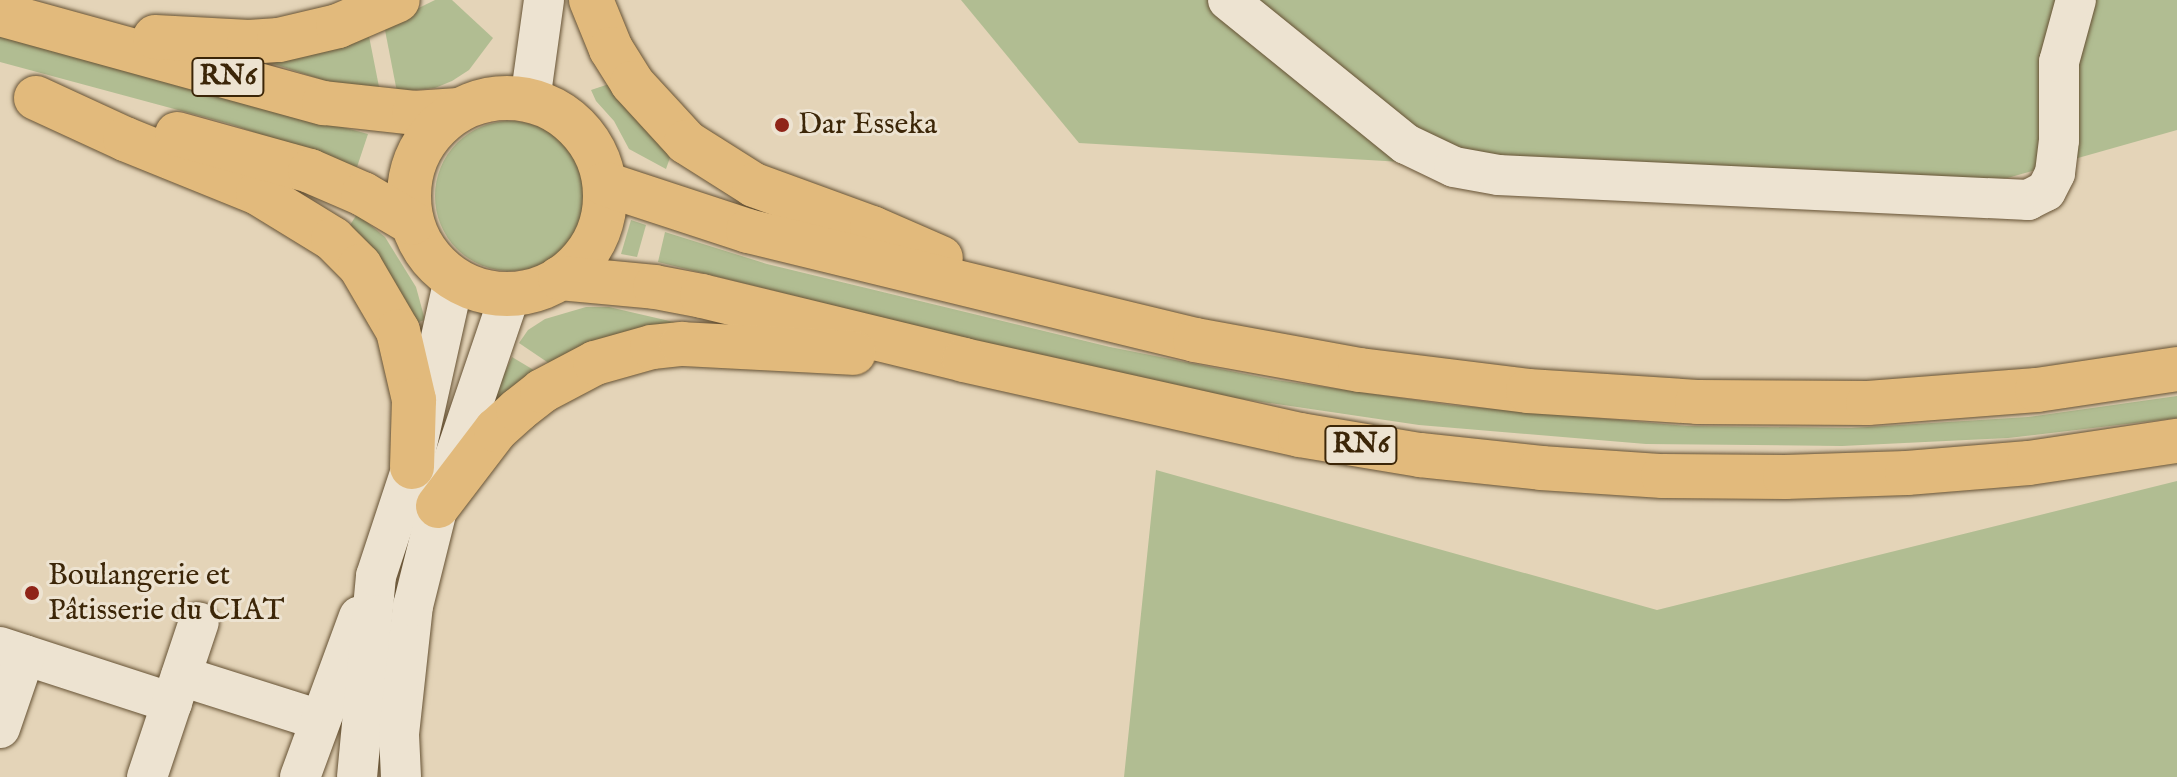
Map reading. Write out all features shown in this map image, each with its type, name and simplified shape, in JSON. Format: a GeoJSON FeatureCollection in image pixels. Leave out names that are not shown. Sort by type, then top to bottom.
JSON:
{"type":"FeatureCollection","features":[{"type":"Feature","properties":{"kind":"highway"},"geometry":{"type":"LineString","coordinates":[[68,31],[234,42],[279,40],[338,26],[398,0]]}},
{"type":"Feature","properties":{"kind":"highway"},"geometry":{"type":"LineString","coordinates":[[591,0],[611,49],[632,83],[686,142],[719,166],[754,185],[920,248],[1013,297]]}},
{"type":"Feature","properties":{"kind":"highway","name":"RN6"},"geometry":{"type":"LineString","coordinates":[[0,14],[324,103],[414,113],[459,110],[506,98],[530,101],[558,112],[581,131],[597,156],[605,184]]}},
{"type":"Feature","properties":{"kind":"highway"},"geometry":{"type":"LineString","coordinates":[[18,93],[258,193],[333,239],[360,266],[398,331],[414,400],[412,467]]}},
{"type":"Feature","properties":{"kind":"highway","name":"RN6"},"geometry":{"type":"LineString","coordinates":[[18,93],[310,171],[363,194],[412,223],[421,245],[454,279],[490,293],[510,294],[544,287],[560,278],[655,287],[1300,435],[1420,455],[1541,468],[1663,476],[1785,477],[1907,473],[2029,463],[2177,441]]}},
{"type":"Feature","properties":{"kind":"highway"},"geometry":{"type":"LineString","coordinates":[[412,223],[410,180],[416,159],[441,123],[459,110]]}},
{"type":"Feature","properties":{"kind":"highway"},"geometry":{"type":"LineString","coordinates":[[560,278],[580,261],[596,238],[604,212],[605,184],[724,225],[1195,340],[1360,370],[1528,391],[1697,402],[1868,403],[2037,390],[2177,369]]}},
{"type":"Feature","properties":{"kind":"highway"},"geometry":{"type":"LineString","coordinates":[[438,506],[496,430],[518,410],[568,376],[623,354],[652,347],[712,344],[964,360]]}},
{"type":"Feature","properties":{"kind":"street"},"geometry":{"type":"LineString","coordinates":[[530,101],[544,0]]}},
{"type":"Feature","properties":{"kind":"street"},"geometry":{"type":"LineString","coordinates":[[1228,0],[1406,144],[1454,167],[1498,175],[2028,200],[2046,191],[2055,173],[2059,140],[2059,62],[2076,0]]}},
{"type":"Feature","properties":{"kind":"street"},"geometry":{"type":"LineString","coordinates":[[300,777],[376,576],[412,467],[454,279]]}},
{"type":"Feature","properties":{"kind":"street"},"geometry":{"type":"LineString","coordinates":[[401,777],[399,734],[413,606],[438,506],[510,294]]}},
{"type":"Feature","properties":{"kind":"street"},"geometry":{"type":"LineString","coordinates":[[357,777],[376,576]]}},
{"type":"Feature","properties":{"kind":"street"},"geometry":{"type":"LineString","coordinates":[[147,777],[199,622]]}},
{"type":"Feature","properties":{"kind":"street"},"geometry":{"type":"LineString","coordinates":[[0,728],[12,651],[320,720]]}},
{"type":"Feature","properties":{"kind":"green space"},"geometry":{"type":"Polygon","coordinates":[[[435,0],[452,0],[493,38],[469,70],[452,81],[435,88],[397,92],[384,25],[435,0]]]}},
{"type":"Feature","properties":{"kind":"green space"},"geometry":{"type":"Polygon","coordinates":[[[961,0],[2177,0],[2177,130],[1951,194],[1079,143],[961,0]]]}},
{"type":"Feature","properties":{"kind":"green space"},"geometry":{"type":"Polygon","coordinates":[[[368,31],[380,92],[329,82],[271,63],[308,56],[368,31]]]}},
{"type":"Feature","properties":{"kind":"green space"},"geometry":{"type":"Polygon","coordinates":[[[0,34],[368,134],[357,167],[230,124],[0,62],[0,34]]]}},
{"type":"Feature","properties":{"kind":"green space"},"geometry":{"type":"Polygon","coordinates":[[[612,83],[672,152],[666,169],[629,149],[614,121],[596,101],[591,90],[612,83]]]}},
{"type":"Feature","properties":{"kind":"green space"},"geometry":{"type":"Polygon","coordinates":[[[510,121],[539,126],[563,143],[580,167],[585,196],[580,225],[563,249],[539,266],[510,271],[481,266],[457,249],[440,225],[435,196],[440,167],[457,143],[481,126],[510,121]]]}},
{"type":"Feature","properties":{"kind":"green space"},"geometry":{"type":"Polygon","coordinates":[[[357,214],[385,237],[416,287],[425,320],[412,324],[345,233],[357,214]]]}},
{"type":"Feature","properties":{"kind":"green space"},"geometry":{"type":"Polygon","coordinates":[[[631,220],[646,225],[637,257],[621,254],[631,220]]]}},
{"type":"Feature","properties":{"kind":"green space"},"geometry":{"type":"Polygon","coordinates":[[[665,232],[767,264],[1110,347],[1276,380],[1450,405],[1687,426],[1851,428],[2028,417],[2177,396],[2177,418],[2008,438],[1842,446],[1646,444],[1419,425],[1215,395],[1036,356],[658,262],[665,232]]]}},
{"type":"Feature","properties":{"kind":"green space"},"geometry":{"type":"Polygon","coordinates":[[[586,307],[609,307],[691,326],[550,364],[519,343],[528,330],[545,319],[586,307]]]}},
{"type":"Feature","properties":{"kind":"green space"},"geometry":{"type":"Polygon","coordinates":[[[512,357],[537,372],[474,440],[512,357]]]}},
{"type":"Feature","properties":{"kind":"green space"},"geometry":{"type":"Polygon","coordinates":[[[1156,470],[1657,610],[2177,481],[2177,777],[1124,777],[1156,470]]]}},
{"type":"Feature","properties":{"kind":"place","name":"Dar Esseka"},"geometry":{"type":"Point","coordinates":[782,125]}},
{"type":"Feature","properties":{"kind":"place","name":"Boulangerie et Pâtisserie du CIAT"},"geometry":{"type":"Point","coordinates":[32,593]}}]}
